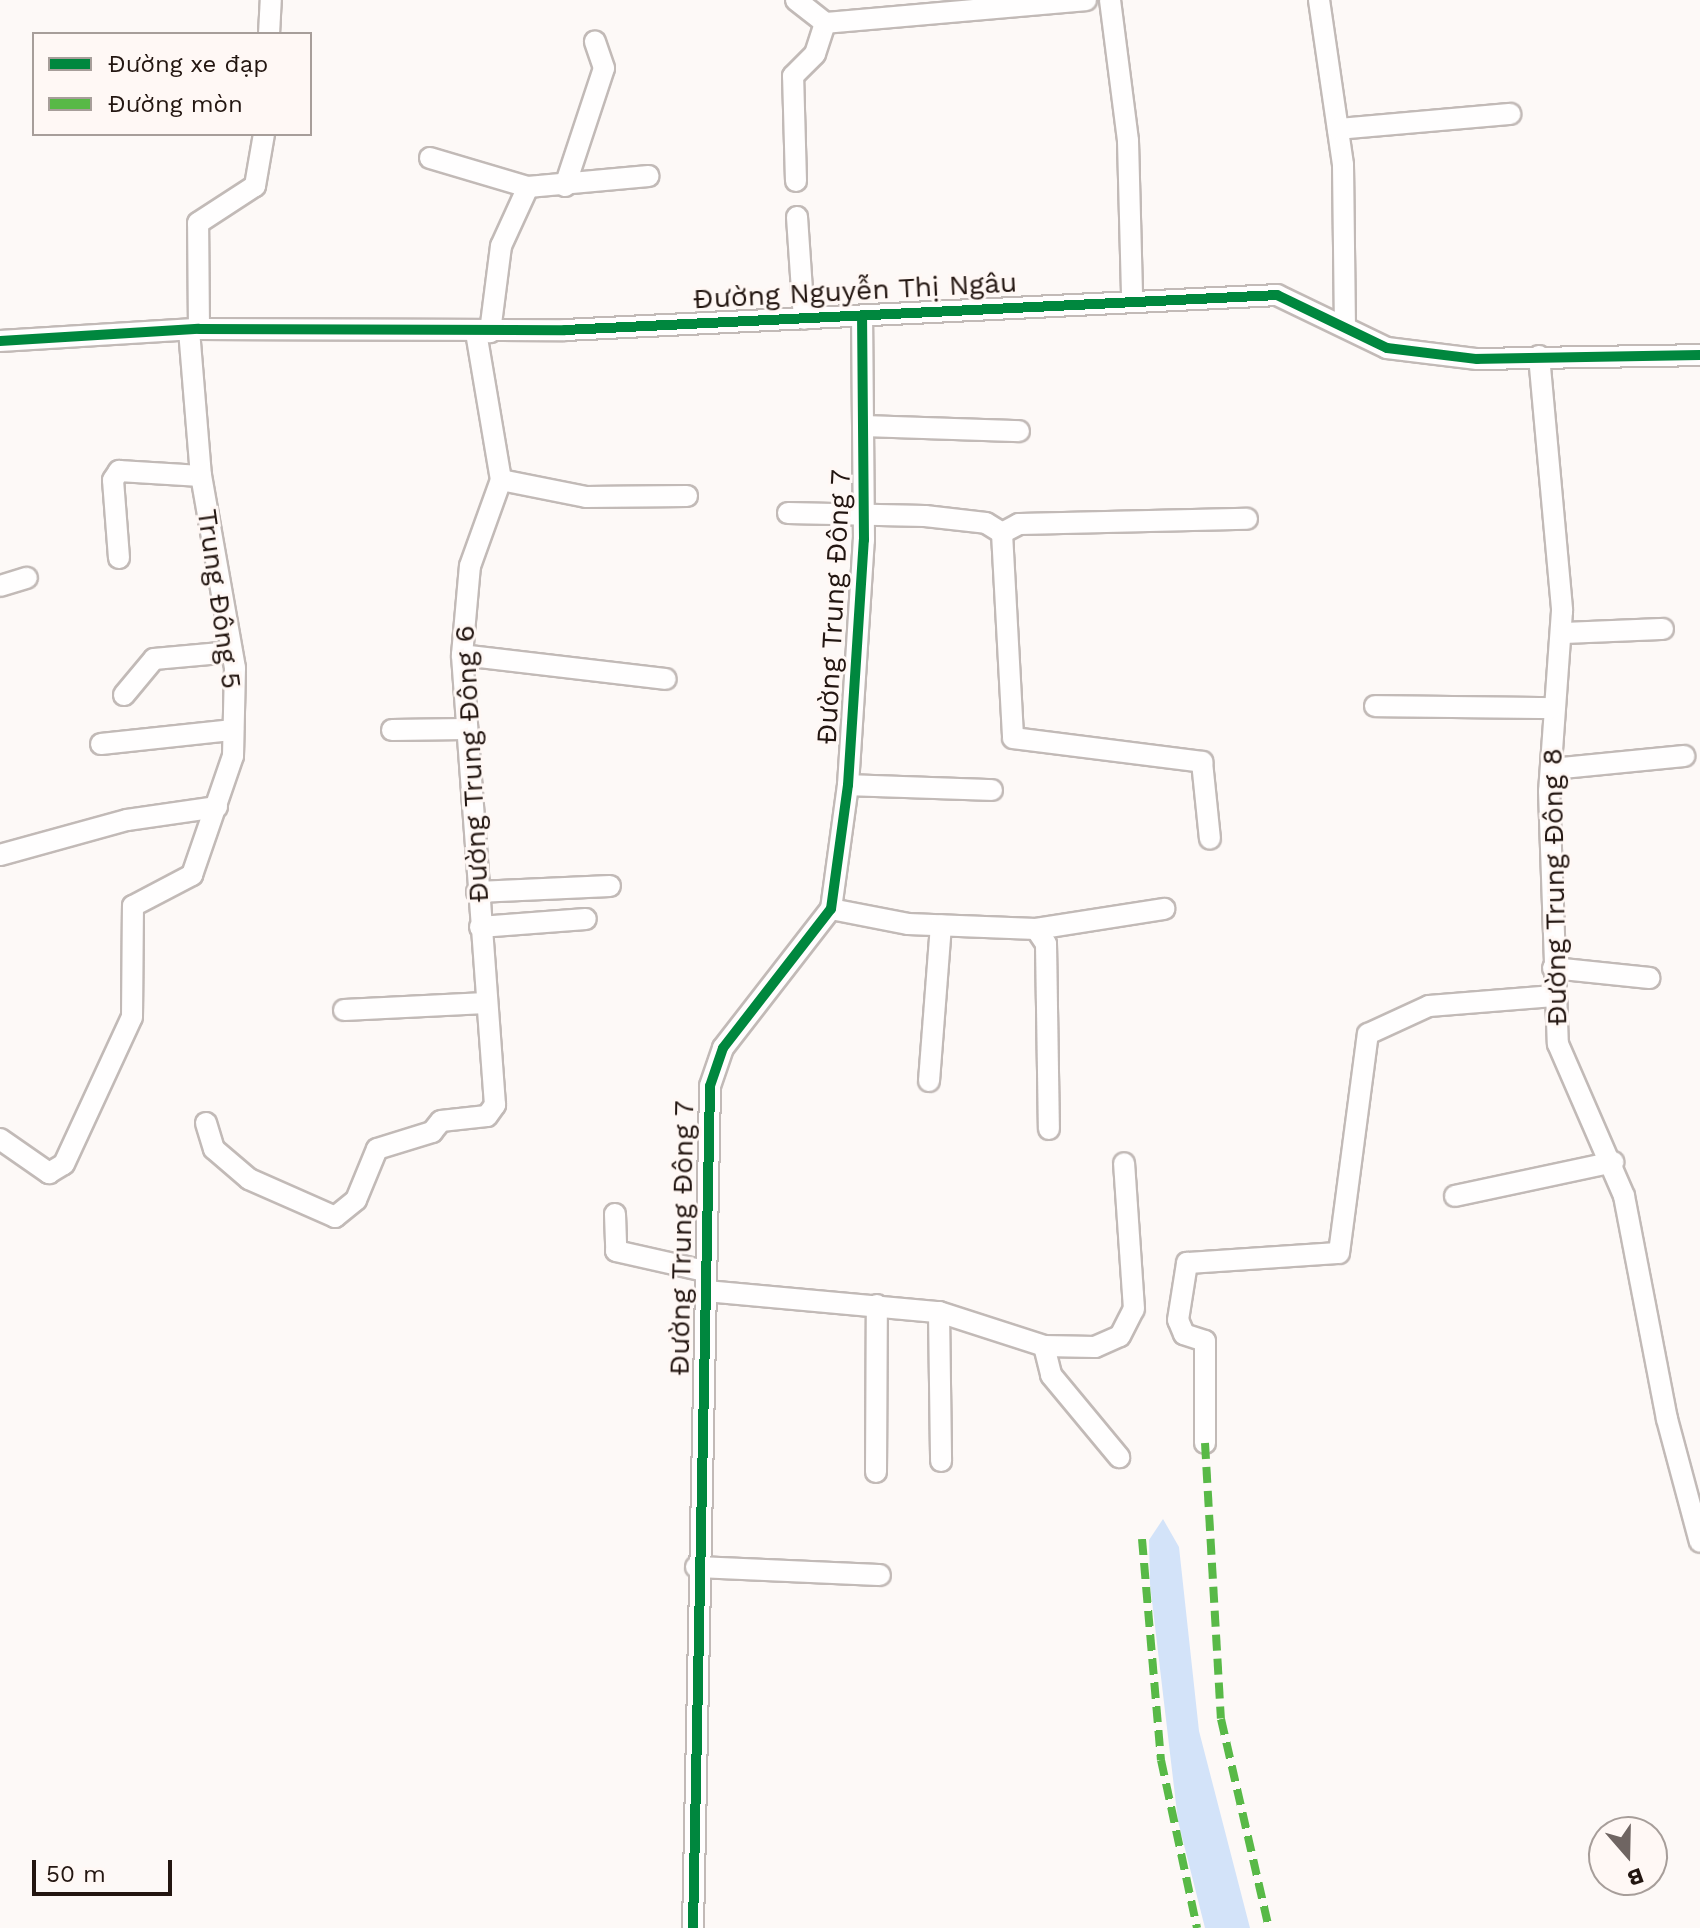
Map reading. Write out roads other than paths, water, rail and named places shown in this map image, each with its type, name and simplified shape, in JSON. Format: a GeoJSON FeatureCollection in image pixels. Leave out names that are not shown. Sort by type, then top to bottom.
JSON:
{"type":"FeatureCollection","features":[{"type":"Feature","properties":{"kind":"street"},"geometry":{"type":"LineString","coordinates":[[269,32],[271,0]]}},
{"type":"Feature","properties":{"kind":"street"},"geometry":{"type":"LineString","coordinates":[[796,0],[825,23]]}},
{"type":"Feature","properties":{"kind":"street"},"geometry":{"type":"LineString","coordinates":[[825,23],[893,9],[1086,0]]}},
{"type":"Feature","properties":{"kind":"street"},"geometry":{"type":"LineString","coordinates":[[1110,0],[1128,141],[1132,298]]}},
{"type":"Feature","properties":{"kind":"street"},"geometry":{"type":"LineString","coordinates":[[1319,0],[1338,129],[1345,323]]}},
{"type":"Feature","properties":{"kind":"street"},"geometry":{"type":"LineString","coordinates":[[796,181],[793,76],[815,54],[825,23]]}},
{"type":"Feature","properties":{"kind":"street"},"geometry":{"type":"LineString","coordinates":[[565,186],[604,68],[595,42]]}},
{"type":"Feature","properties":{"kind":"street"},"geometry":{"type":"LineString","coordinates":[[1338,129],[1510,114]]}},
{"type":"Feature","properties":{"kind":"street","name":"Trung Đông 5"},"geometry":{"type":"LineString","coordinates":[[0,1139],[49,1173],[64,1164],[132,1017],[133,906],[192,875],[217,807],[233,730],[232,652],[201,476],[194,330],[198,223],[255,186],[264,136]]}},
{"type":"Feature","properties":{"kind":"street"},"geometry":{"type":"LineString","coordinates":[[430,158],[528,187],[649,176]]}},
{"type":"Feature","properties":{"kind":"street","name":"Đường Trung Đông 6"},"geometry":{"type":"LineString","coordinates":[[206,1123],[214,1149],[249,1179],[335,1217],[356,1200],[377,1149],[432,1132],[441,1121],[487,1116],[495,1105],[462,655],[470,566],[501,480],[483,332],[501,246],[528,187]]}},
{"type":"Feature","properties":{"kind":"street"},"geometry":{"type":"LineString","coordinates":[[797,217],[804,319]]}},
{"type":"Feature","properties":{"kind":"street","name":"Đường Nguyễn Thị Ngâu"},"geometry":{"type":"LineString","coordinates":[[0,341],[194,330],[483,332],[862,317],[1132,298],[1277,295],[1345,323],[1387,348],[1477,359],[1700,355]]}},
{"type":"Feature","properties":{"kind":"street","name":"Đường Trung Đông 7"},"geometry":{"type":"LineString","coordinates":[[693,1928],[690,1817],[696,1567],[714,1073],[723,1048],[831,909],[848,785],[864,517],[866,426],[862,317]]}},
{"type":"Feature","properties":{"kind":"street","name":"Đường Trung Đông 8"},"geometry":{"type":"LineString","coordinates":[[1539,356],[1562,633],[1551,708],[1553,968],[1558,1044],[1613,1162],[1698,1529]]}},
{"type":"Feature","properties":{"kind":"street"},"geometry":{"type":"LineString","coordinates":[[866,426],[1019,431]]}},
{"type":"Feature","properties":{"kind":"street"},"geometry":{"type":"LineString","coordinates":[[119,558],[113,480],[119,471],[201,476]]}},
{"type":"Feature","properties":{"kind":"street"},"geometry":{"type":"LineString","coordinates":[[501,480],[586,497],[687,496]]}},
{"type":"Feature","properties":{"kind":"street"},"geometry":{"type":"LineString","coordinates":[[788,513],[986,523],[1002,533]]}},
{"type":"Feature","properties":{"kind":"street"},"geometry":{"type":"LineString","coordinates":[[1002,533],[1019,524],[1247,519]]}},
{"type":"Feature","properties":{"kind":"street"},"geometry":{"type":"LineString","coordinates":[[1002,533],[1013,738],[1202,762],[1210,839]]}},
{"type":"Feature","properties":{"kind":"street"},"geometry":{"type":"LineString","coordinates":[[0,586],[27,578]]}},
{"type":"Feature","properties":{"kind":"street"},"geometry":{"type":"LineString","coordinates":[[1562,633],[1663,629]]}},
{"type":"Feature","properties":{"kind":"street"},"geometry":{"type":"LineString","coordinates":[[124,695],[154,659],[232,652]]}},
{"type":"Feature","properties":{"kind":"street"},"geometry":{"type":"LineString","coordinates":[[462,655],[666,679]]}},
{"type":"Feature","properties":{"kind":"street"},"geometry":{"type":"LineString","coordinates":[[1375,706],[1551,708]]}},
{"type":"Feature","properties":{"kind":"street"},"geometry":{"type":"LineString","coordinates":[[392,730],[466,729]]}},
{"type":"Feature","properties":{"kind":"street"},"geometry":{"type":"LineString","coordinates":[[101,744],[233,730]]}},
{"type":"Feature","properties":{"kind":"street"},"geometry":{"type":"LineString","coordinates":[[1552,769],[1684,756]]}},
{"type":"Feature","properties":{"kind":"street"},"geometry":{"type":"LineString","coordinates":[[848,785],[992,790]]}},
{"type":"Feature","properties":{"kind":"street"},"geometry":{"type":"LineString","coordinates":[[0,855],[127,820],[217,807]]}},
{"type":"Feature","properties":{"kind":"street"},"geometry":{"type":"LineString","coordinates":[[477,892],[610,886]]}},
{"type":"Feature","properties":{"kind":"street"},"geometry":{"type":"LineString","coordinates":[[831,909],[941,925],[1036,929],[1164,909]]}},
{"type":"Feature","properties":{"kind":"street"},"geometry":{"type":"LineString","coordinates":[[480,927],[586,919]]}},
{"type":"Feature","properties":{"kind":"street"},"geometry":{"type":"LineString","coordinates":[[929,1081],[941,925]]}},
{"type":"Feature","properties":{"kind":"street"},"geometry":{"type":"LineString","coordinates":[[1036,929],[1046,944],[1049,1129]]}},
{"type":"Feature","properties":{"kind":"street"},"geometry":{"type":"LineString","coordinates":[[1553,968],[1649,978]]}},
{"type":"Feature","properties":{"kind":"street"},"geometry":{"type":"LineString","coordinates":[[1205,1443],[1205,1341],[1184,1334],[1178,1320],[1187,1263],[1339,1253],[1368,1034],[1429,1006],[1554,996]]}},
{"type":"Feature","properties":{"kind":"street"},"geometry":{"type":"LineString","coordinates":[[344,1010],[486,1003]]}},
{"type":"Feature","properties":{"kind":"street"},"geometry":{"type":"LineString","coordinates":[[1455,1196],[1613,1162]]}},
{"type":"Feature","properties":{"kind":"street"},"geometry":{"type":"LineString","coordinates":[[615,1214],[616,1251],[706,1281],[939,1312],[1044,1346],[1095,1347],[1120,1336],[1134,1309],[1124,1163]]}},
{"type":"Feature","properties":{"kind":"street"},"geometry":{"type":"LineString","coordinates":[[876,1472],[877,1305]]}},
{"type":"Feature","properties":{"kind":"street"},"geometry":{"type":"LineString","coordinates":[[939,1312],[941,1461]]}},
{"type":"Feature","properties":{"kind":"street"},"geometry":{"type":"LineString","coordinates":[[1044,1346],[1051,1375],[1119,1457]]}},
{"type":"Feature","properties":{"kind":"street"},"geometry":{"type":"LineString","coordinates":[[696,1567],[880,1575]]}},
{"type":"Feature","properties":{"kind":"water"},"geometry":{"type":"Polygon","coordinates":[[[1163,1519],[1179,1547],[1199,1731],[1250,1928],[1205,1928],[1178,1821],[1150,1584],[1149,1540],[1163,1519]]]}}]}
